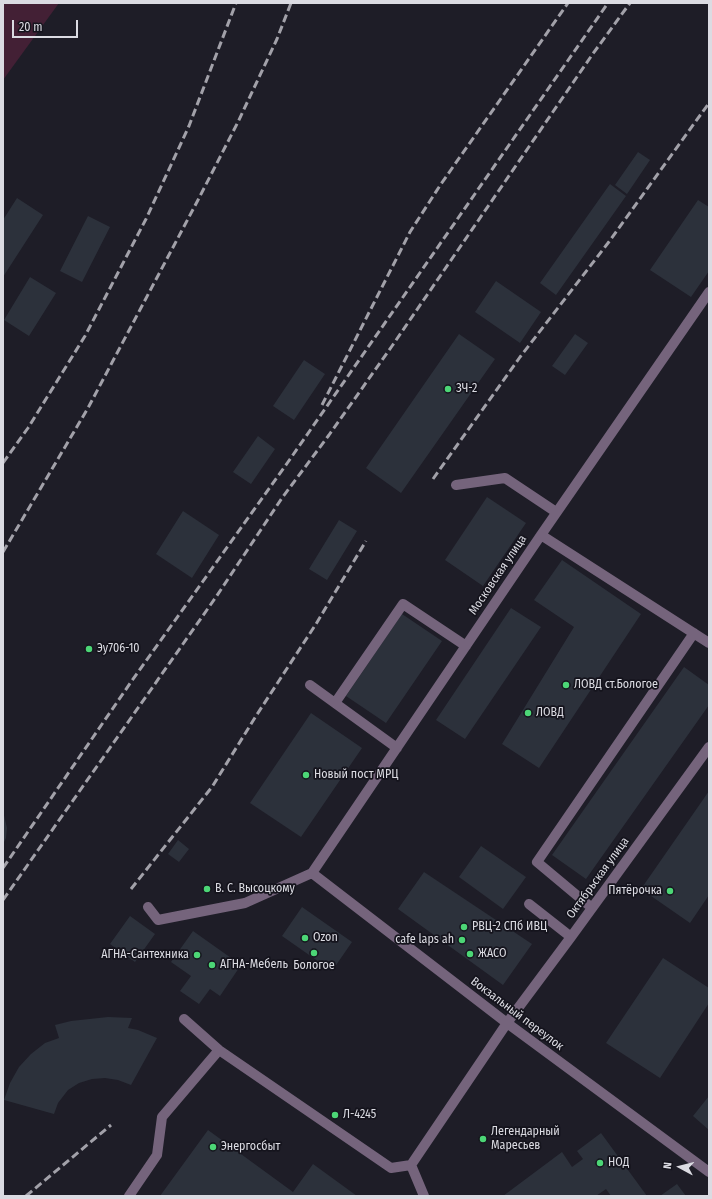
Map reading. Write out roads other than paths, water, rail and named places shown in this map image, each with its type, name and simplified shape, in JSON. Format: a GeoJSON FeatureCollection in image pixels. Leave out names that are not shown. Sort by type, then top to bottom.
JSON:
{"type":"FeatureCollection","features":[{"type":"Feature","properties":{"kind":"street","name":"Московская улица"},"geometry":{"type":"LineString","coordinates":[[312,873],[556,512],[709,292]]}},
{"type":"Feature","properties":{"kind":"street"},"geometry":{"type":"LineString","coordinates":[[456,485],[505,478],[556,512]]}},
{"type":"Feature","properties":{"kind":"street"},"geometry":{"type":"LineString","coordinates":[[541,535],[709,643]]}},
{"type":"Feature","properties":{"kind":"street"},"geometry":{"type":"LineString","coordinates":[[335,703],[403,604],[466,646]]}},
{"type":"Feature","properties":{"kind":"street"},"geometry":{"type":"LineString","coordinates":[[592,908],[538,862],[694,633]]}},
{"type":"Feature","properties":{"kind":"street"},"geometry":{"type":"LineString","coordinates":[[310,685],[397,748]]}},
{"type":"Feature","properties":{"kind":"street","name":"Октябрьская улица"},"geometry":{"type":"LineString","coordinates":[[410,1165],[507,1023],[709,747]]}},
{"type":"Feature","properties":{"kind":"street"},"geometry":{"type":"LineString","coordinates":[[148,907],[158,920],[245,903],[312,873]]}},
{"type":"Feature","properties":{"kind":"street","name":"Вокзальный переулок"},"geometry":{"type":"LineString","coordinates":[[312,873],[507,1023],[709,1172]]}},
{"type":"Feature","properties":{"kind":"street"},"geometry":{"type":"LineString","coordinates":[[529,904],[571,937]]}},
{"type":"Feature","properties":{"kind":"street"},"geometry":{"type":"LineString","coordinates":[[184,1019],[219,1050],[391,1168],[410,1165],[424,1196]]}},
{"type":"Feature","properties":{"kind":"street"},"geometry":{"type":"LineString","coordinates":[[129,1196],[157,1155],[162,1117],[219,1050]]}},
{"type":"Feature","properties":{"kind":"railway"},"geometry":{"type":"LineString","coordinates":[[3,463],[28,428],[85,336],[146,219],[189,126],[236,3]]}},
{"type":"Feature","properties":{"kind":"railway"},"geometry":{"type":"LineString","coordinates":[[3,552],[88,408],[198,200],[238,122],[277,39],[291,3]]}},
{"type":"Feature","properties":{"kind":"railway"},"geometry":{"type":"LineString","coordinates":[[322,405],[410,232],[441,184],[568,3]]}},
{"type":"Feature","properties":{"kind":"railway"},"geometry":{"type":"LineString","coordinates":[[3,868],[131,682],[288,462],[608,3]]}},
{"type":"Feature","properties":{"kind":"railway"},"geometry":{"type":"LineString","coordinates":[[3,900],[216,597],[282,498],[392,346],[592,55],[630,3]]}},
{"type":"Feature","properties":{"kind":"railway"},"geometry":{"type":"LineString","coordinates":[[433,479],[520,357],[608,243],[709,103]]}},
{"type":"Feature","properties":{"kind":"railway"},"geometry":{"type":"LineString","coordinates":[[131,889],[212,787],[316,624],[366,541]]}},
{"type":"Feature","properties":{"kind":"railway"},"geometry":{"type":"LineString","coordinates":[[26,1196],[111,1125]]}},
{"type":"Feature","properties":{"kind":"place","name":"ЗЧ-2"},"geometry":{"type":"Point","coordinates":[448,389]}},
{"type":"Feature","properties":{"kind":"place","name":"Эу706-10"},"geometry":{"type":"Point","coordinates":[89,649]}},
{"type":"Feature","properties":{"kind":"place","name":"ЛОВД ст.Бологое"},"geometry":{"type":"Point","coordinates":[566,685]}},
{"type":"Feature","properties":{"kind":"place","name":"ЛОВД"},"geometry":{"type":"Point","coordinates":[528,713]}},
{"type":"Feature","properties":{"kind":"place","name":"Новый пост МРЦ"},"geometry":{"type":"Point","coordinates":[306,775]}},
{"type":"Feature","properties":{"kind":"place","name":"В. С. Высоцкому"},"geometry":{"type":"Point","coordinates":[207,889]}},
{"type":"Feature","properties":{"kind":"place","name":"Пятёрочка"},"geometry":{"type":"Point","coordinates":[670,891]}},
{"type":"Feature","properties":{"kind":"place","name":"РВЦ-2 СПб ИВЦ"},"geometry":{"type":"Point","coordinates":[464,927]}},
{"type":"Feature","properties":{"kind":"place","name":"Ozon"},"geometry":{"type":"Point","coordinates":[305,938]}},
{"type":"Feature","properties":{"kind":"place","name":"cafe laps ah"},"geometry":{"type":"Point","coordinates":[462,940]}},
{"type":"Feature","properties":{"kind":"place","name":"Бологое"},"geometry":{"type":"Point","coordinates":[314,953]}},
{"type":"Feature","properties":{"kind":"place","name":"ЖАСО"},"geometry":{"type":"Point","coordinates":[470,954]}},
{"type":"Feature","properties":{"kind":"place","name":"АГНА-Сантехника"},"geometry":{"type":"Point","coordinates":[197,955]}},
{"type":"Feature","properties":{"kind":"place","name":"АГНА-Мебель"},"geometry":{"type":"Point","coordinates":[212,965]}},
{"type":"Feature","properties":{"kind":"place","name":"Л-4245"},"geometry":{"type":"Point","coordinates":[335,1115]}},
{"type":"Feature","properties":{"kind":"place","name":"Легендарный Маресьев"},"geometry":{"type":"Point","coordinates":[483,1139]}},
{"type":"Feature","properties":{"kind":"place","name":"Энергосбыт"},"geometry":{"type":"Point","coordinates":[213,1147]}},
{"type":"Feature","properties":{"kind":"place","name":"НОД"},"geometry":{"type":"Point","coordinates":[600,1163]}}]}
